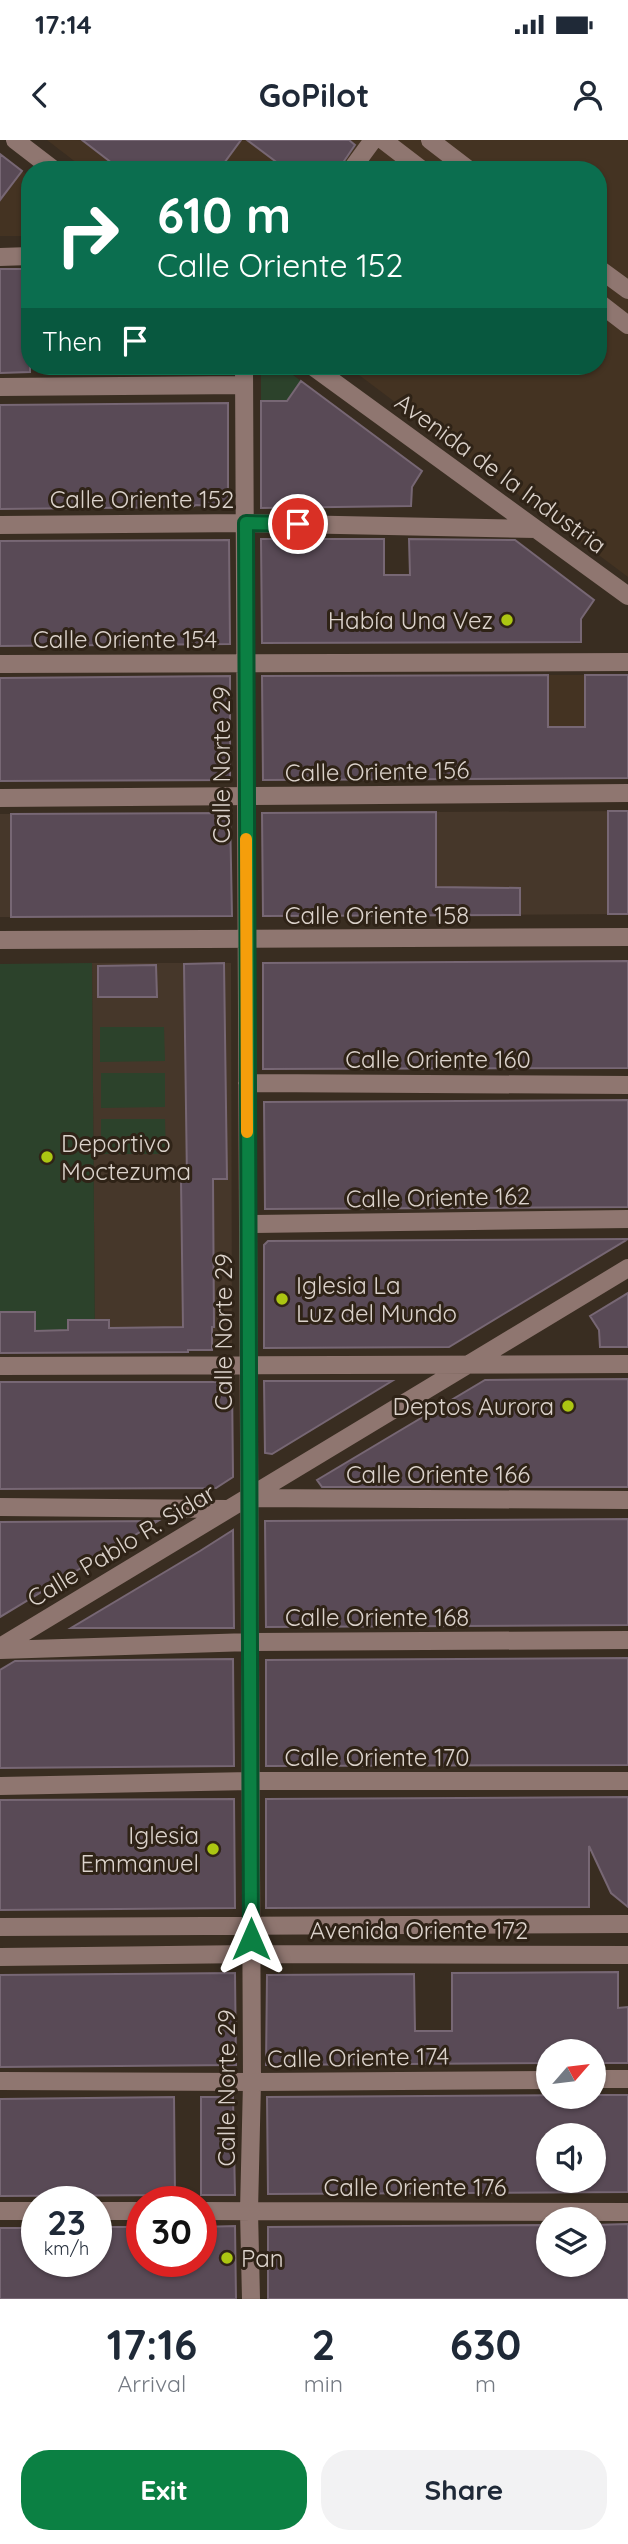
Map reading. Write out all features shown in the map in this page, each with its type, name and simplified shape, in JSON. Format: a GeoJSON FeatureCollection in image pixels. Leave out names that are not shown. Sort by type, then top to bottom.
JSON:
{"type":"FeatureCollection","features":[{"type":"Feature","properties":{"kind":"street"},"geometry":{"type":"LineString","coordinates":[[15,140],[42,161]]}},
{"type":"Feature","properties":{"kind":"street"},"geometry":{"type":"LineString","coordinates":[[358,161],[373,140]]}},
{"type":"Feature","properties":{"kind":"street"},"geometry":{"type":"LineString","coordinates":[[383,140],[410,161]]}},
{"type":"Feature","properties":{"kind":"street"},"geometry":{"type":"LineString","coordinates":[[430,140],[457,161]]}},
{"type":"Feature","properties":{"kind":"street"},"geometry":{"type":"LineString","coordinates":[[0,257],[21,256]]}},
{"type":"Feature","properties":{"kind":"street"},"geometry":{"type":"LineString","coordinates":[[607,275],[628,290]]}},
{"type":"Feature","properties":{"kind":"street"},"geometry":{"type":"LineString","coordinates":[[607,309],[628,325]]}},
{"type":"Feature","properties":{"kind":"street","name":"Calle Norte 29"},"geometry":{"type":"LineString","coordinates":[[244,375],[251,2299]]}},
{"type":"Feature","properties":{"kind":"street","name":"Avenida de la Industria"},"geometry":{"type":"LineString","coordinates":[[324,375],[628,596]]}},
{"type":"Feature","properties":{"kind":"street"},"geometry":{"type":"LineString","coordinates":[[0,387],[244,385]]}},
{"type":"Feature","properties":{"kind":"street","name":"Calle Oriente 152"},"geometry":{"type":"LineString","coordinates":[[0,525],[246,523],[536,529]]}},
{"type":"Feature","properties":{"kind":"street","name":"Calle Oriente 154"},"geometry":{"type":"LineString","coordinates":[[0,664],[628,662]]}},
{"type":"Feature","properties":{"kind":"street","name":"Calle Oriente 156"},"geometry":{"type":"LineString","coordinates":[[0,798],[628,793]]}},
{"type":"Feature","properties":{"kind":"street","name":"Calle Oriente 158"},"geometry":{"type":"LineString","coordinates":[[0,940],[628,937]]}},
{"type":"Feature","properties":{"kind":"street","name":"Calle Oriente 160"},"geometry":{"type":"LineString","coordinates":[[247,1083],[628,1085]]}},
{"type":"Feature","properties":{"kind":"street","name":"Calle Oriente 162"},"geometry":{"type":"LineString","coordinates":[[248,1224],[628,1219]]}},
{"type":"Feature","properties":{"kind":"street","name":"Calle Pablo R. Sidar"},"geometry":{"type":"LineString","coordinates":[[0,1648],[628,1268]]}},
{"type":"Feature","properties":{"kind":"street"},"geometry":{"type":"LineString","coordinates":[[0,1366],[628,1364]]}},
{"type":"Feature","properties":{"kind":"street","name":"Calle Oriente 166"},"geometry":{"type":"LineString","coordinates":[[248,1498],[628,1500]]}},
{"type":"Feature","properties":{"kind":"street"},"geometry":{"type":"LineString","coordinates":[[0,1507],[228,1509]]}},
{"type":"Feature","properties":{"kind":"street","name":"Calle Oriente 168"},"geometry":{"type":"LineString","coordinates":[[0,1648],[250,1642],[628,1640]]}},
{"type":"Feature","properties":{"kind":"street","name":"Calle Oriente 170"},"geometry":{"type":"LineString","coordinates":[[0,1786],[250,1781],[628,1781]]}},
{"type":"Feature","properties":{"kind":"street","name":"Avenida Oriente 172"},"geometry":{"type":"LineString","coordinates":[[0,1927],[628,1924]]}},
{"type":"Feature","properties":{"kind":"street","name":"Avenida Oriente 172"},"geometry":{"type":"LineString","coordinates":[[0,1957],[251,1954],[628,1955]]}},
{"type":"Feature","properties":{"kind":"street"},"geometry":{"type":"LineString","coordinates":[[606,2079],[628,2079]]}},
{"type":"Feature","properties":{"kind":"street","name":"Calle Oriente 174"},"geometry":{"type":"LineString","coordinates":[[0,2081],[536,2080]]}},
{"type":"Feature","properties":{"kind":"street"},"geometry":{"type":"LineString","coordinates":[[0,2211],[21,2211]]}},
{"type":"Feature","properties":{"kind":"street","name":"Calle Oriente 176"},"geometry":{"type":"LineString","coordinates":[[217,2211],[628,2212]]}},
{"type":"Feature","properties":{"kind":"shaded area"},"geometry":{"type":"Polygon","coordinates":[[[47,140],[628,140],[628,577],[359,375],[607,375],[607,161],[74,161],[47,140]]]}},
{"type":"Feature","properties":{"kind":"shaded area"},"geometry":{"type":"Polygon","coordinates":[[[21,172],[21,236],[0,236],[0,200],[21,172]]]}},
{"type":"Feature","properties":{"kind":"shaded area"},"geometry":{"type":"Polygon","coordinates":[[[548,675],[585,675],[585,727],[548,727],[548,675]]]}},
{"type":"Feature","properties":{"kind":"shaded area"},"geometry":{"type":"Polygon","coordinates":[[[628,811],[628,914],[436,915],[436,812],[628,811]]]}},
{"type":"Feature","properties":{"kind":"shaded area"},"geometry":{"type":"Polygon","coordinates":[[[0,814],[11,814],[11,917],[0,917],[0,814]]]}},
{"type":"Feature","properties":{"kind":"shaded area"},"geometry":{"type":"Polygon","coordinates":[[[92,963],[231,963],[232,1349],[95,1350],[92,963]]]}},
{"type":"Feature","properties":{"kind":"green space"},"geometry":{"type":"Polygon","coordinates":[[[261,375],[293,375],[301,381],[287,401],[261,401],[261,375]]]}},
{"type":"Feature","properties":{"kind":"green space","name":"Deportivo Moctezuma"},"geometry":{"type":"Polygon","coordinates":[[[92,963],[95,1350],[0,1350],[0,964],[92,963]]]}},
{"type":"Feature","properties":{"kind":"green space"},"geometry":{"type":"Polygon","coordinates":[[[100,1027],[164,1027],[165,1061],[100,1062],[100,1027]]]}},
{"type":"Feature","properties":{"kind":"green space"},"geometry":{"type":"Polygon","coordinates":[[[101,1073],[165,1073],[165,1107],[101,1108],[101,1073]]]}},
{"type":"Feature","properties":{"kind":"green space"},"geometry":{"type":"Polygon","coordinates":[[[101,1119],[165,1119],[166,1154],[101,1154],[101,1119]]]}},
{"type":"Feature","properties":{"kind":"building"},"geometry":{"type":"Polygon","coordinates":[[[82,140],[241,140],[226,161],[109,161],[82,140]]]}},
{"type":"Feature","properties":{"kind":"building"},"geometry":{"type":"Polygon","coordinates":[[[247,140],[349,140],[355,145],[344,161],[275,161],[247,140]]]}},
{"type":"Feature","properties":{"kind":"building"},"geometry":{"type":"Polygon","coordinates":[[[0,154],[21,172],[0,200],[0,154]]]}},
{"type":"Feature","properties":{"kind":"building"},"geometry":{"type":"Polygon","coordinates":[[[0,269],[21,269],[21,372],[0,373],[0,269]]]}},
{"type":"Feature","properties":{"kind":"building"},"geometry":{"type":"Polygon","coordinates":[[[301,381],[422,471],[412,487],[411,506],[261,508],[261,401],[287,401],[301,381]]]}},
{"type":"Feature","properties":{"kind":"building"},"geometry":{"type":"Polygon","coordinates":[[[228,403],[228,507],[196,505],[0,509],[0,405],[228,403]]]}},
{"type":"Feature","properties":{"kind":"building"},"geometry":{"type":"Polygon","coordinates":[[[261,539],[384,539],[384,575],[410,575],[409,539],[515,540],[594,600],[581,619],[581,642],[262,643],[261,539]]]}},
{"type":"Feature","properties":{"kind":"building"},"geometry":{"type":"Polygon","coordinates":[[[229,540],[230,644],[0,646],[0,541],[229,540]]]}},
{"type":"Feature","properties":{"kind":"building"},"geometry":{"type":"Polygon","coordinates":[[[548,675],[548,727],[585,727],[585,675],[628,675],[628,778],[263,780],[262,676],[548,675]]]}},
{"type":"Feature","properties":{"kind":"building"},"geometry":{"type":"Polygon","coordinates":[[[230,676],[230,780],[0,781],[0,678],[230,676]]]}},
{"type":"Feature","properties":{"kind":"building"},"geometry":{"type":"Polygon","coordinates":[[[608,811],[628,811],[628,914],[608,914],[608,811]]]}},
{"type":"Feature","properties":{"kind":"building"},"geometry":{"type":"Polygon","coordinates":[[[436,812],[436,887],[520,888],[520,915],[263,916],[262,813],[436,812]]]}},
{"type":"Feature","properties":{"kind":"building"},"geometry":{"type":"Polygon","coordinates":[[[230,813],[232,916],[11,917],[11,814],[230,813]]]}},
{"type":"Feature","properties":{"kind":"building"},"geometry":{"type":"Polygon","coordinates":[[[628,961],[628,1068],[263,1069],[263,963],[628,961]]]}},
{"type":"Feature","properties":{"kind":"building"},"geometry":{"type":"Polygon","coordinates":[[[224,963],[227,1179],[213,1179],[212,1350],[0,1353],[0,1312],[35,1312],[35,1331],[68,1330],[68,1320],[109,1320],[109,1328],[183,1327],[181,1180],[187,1180],[184,964],[224,963]]]}},
{"type":"Feature","properties":{"kind":"building"},"geometry":{"type":"Polygon","coordinates":[[[156,965],[157,997],[98,997],[98,966],[156,965]]]}},
{"type":"Feature","properties":{"kind":"building"},"geometry":{"type":"Polygon","coordinates":[[[628,1100],[628,1207],[265,1209],[264,1102],[628,1100]]]}},
{"type":"Feature","properties":{"kind":"building"},"geometry":{"type":"Polygon","coordinates":[[[628,1239],[449,1347],[264,1348],[264,1245],[268,1241],[628,1239]]]}},
{"type":"Feature","properties":{"kind":"building"},"geometry":{"type":"Polygon","coordinates":[[[628,1293],[628,1347],[600,1347],[599,1330],[590,1316],[628,1293]]]}},
{"type":"Feature","properties":{"kind":"building"},"geometry":{"type":"Polygon","coordinates":[[[628,1379],[628,1487],[322,1487],[317,1480],[485,1380],[628,1379]]]}},
{"type":"Feature","properties":{"kind":"building"},"geometry":{"type":"Polygon","coordinates":[[[264,1381],[392,1381],[272,1454],[265,1453],[264,1381]]]}},
{"type":"Feature","properties":{"kind":"building"},"geometry":{"type":"Polygon","coordinates":[[[0,1382],[232,1382],[233,1477],[216,1488],[0,1489],[0,1382]]]}},
{"type":"Feature","properties":{"kind":"building"},"geometry":{"type":"Polygon","coordinates":[[[628,1519],[628,1625],[266,1627],[265,1521],[628,1519]]]}},
{"type":"Feature","properties":{"kind":"building"},"geometry":{"type":"Polygon","coordinates":[[[158,1521],[68,1576],[0,1617],[0,1522],[158,1521]]]}},
{"type":"Feature","properties":{"kind":"building"},"geometry":{"type":"Polygon","coordinates":[[[233,1530],[234,1628],[71,1628],[200,1551],[233,1530]]]}},
{"type":"Feature","properties":{"kind":"building"},"geometry":{"type":"Polygon","coordinates":[[[628,1658],[628,1765],[266,1766],[266,1660],[628,1658]]]}},
{"type":"Feature","properties":{"kind":"building"},"geometry":{"type":"Polygon","coordinates":[[[233,1659],[234,1766],[0,1768],[0,1670],[15,1661],[233,1659]]]}},
{"type":"Feature","properties":{"kind":"building"},"geometry":{"type":"Polygon","coordinates":[[[628,1797],[628,1907],[611,1893],[589,1846],[589,1907],[266,1908],[266,1799],[628,1797]]]}},
{"type":"Feature","properties":{"kind":"building"},"geometry":{"type":"Polygon","coordinates":[[[234,1799],[235,1908],[0,1910],[0,1800],[234,1799]]]}},
{"type":"Feature","properties":{"kind":"building"},"geometry":{"type":"Polygon","coordinates":[[[618,1972],[618,2008],[628,2007],[628,2063],[606,2063],[606,2039],[536,2039],[536,2063],[266,2065],[267,1975],[414,1974],[415,2031],[452,2031],[452,1973],[618,1972]]]}},
{"type":"Feature","properties":{"kind":"building"},"geometry":{"type":"Polygon","coordinates":[[[235,1973],[236,2065],[0,2067],[0,1975],[235,1973]]]}},
{"type":"Feature","properties":{"kind":"building"},"geometry":{"type":"Polygon","coordinates":[[[606,2095],[628,2095],[628,2192],[606,2192],[606,2123],[536,2123],[536,2193],[268,2194],[267,2097],[536,2096],[536,2109],[606,2109],[606,2095]]]}},
{"type":"Feature","properties":{"kind":"building"},"geometry":{"type":"Polygon","coordinates":[[[174,2097],[175,2186],[126,2186],[126,2195],[112,2195],[112,2186],[21,2186],[21,2196],[0,2196],[0,2099],[174,2097]]]}},
{"type":"Feature","properties":{"kind":"building"},"geometry":{"type":"Polygon","coordinates":[[[201,2097],[233,2097],[235,2195],[217,2195],[217,2186],[201,2186],[201,2097]]]}},
{"type":"Feature","properties":{"kind":"building"},"geometry":{"type":"Polygon","coordinates":[[[628,2224],[628,2299],[268,2299],[268,2227],[536,2225],[536,2277],[606,2277],[606,2225],[628,2224]]]}},
{"type":"Feature","properties":{"kind":"building"},"geometry":{"type":"Polygon","coordinates":[[[235,2226],[236,2299],[0,2299],[0,2228],[21,2228],[21,2277],[112,2277],[112,2227],[126,2227],[126,2277],[217,2277],[217,2227],[235,2226]]]}},
{"type":"Feature","properties":{"kind":"slow traffic"},"geometry":{"type":"LineString","coordinates":[[246,839],[247,1132]]}},
{"type":"Feature","properties":{"kind":"place","name":"Había Una Vez"},"geometry":{"type":"Point","coordinates":[507,620]}},
{"type":"Feature","properties":{"kind":"place","name":"Deportivo Moctezuma"},"geometry":{"type":"Point","coordinates":[47,1157]}},
{"type":"Feature","properties":{"kind":"place","name":"Iglesia La Luz del Mundo"},"geometry":{"type":"Point","coordinates":[282,1299]}},
{"type":"Feature","properties":{"kind":"place","name":"Deptos Aurora"},"geometry":{"type":"Point","coordinates":[568,1406]}},
{"type":"Feature","properties":{"kind":"place","name":"Iglesia Emmanuel"},"geometry":{"type":"Point","coordinates":[213,1849]}},
{"type":"Feature","properties":{"kind":"place","name":"Pan"},"geometry":{"type":"Point","coordinates":[227,2258]}},
{"type":"Feature","properties":{"kind":"route"},"geometry":{"type":"LineString","coordinates":[[251,1939],[246,523],[298,524]]}}]}
